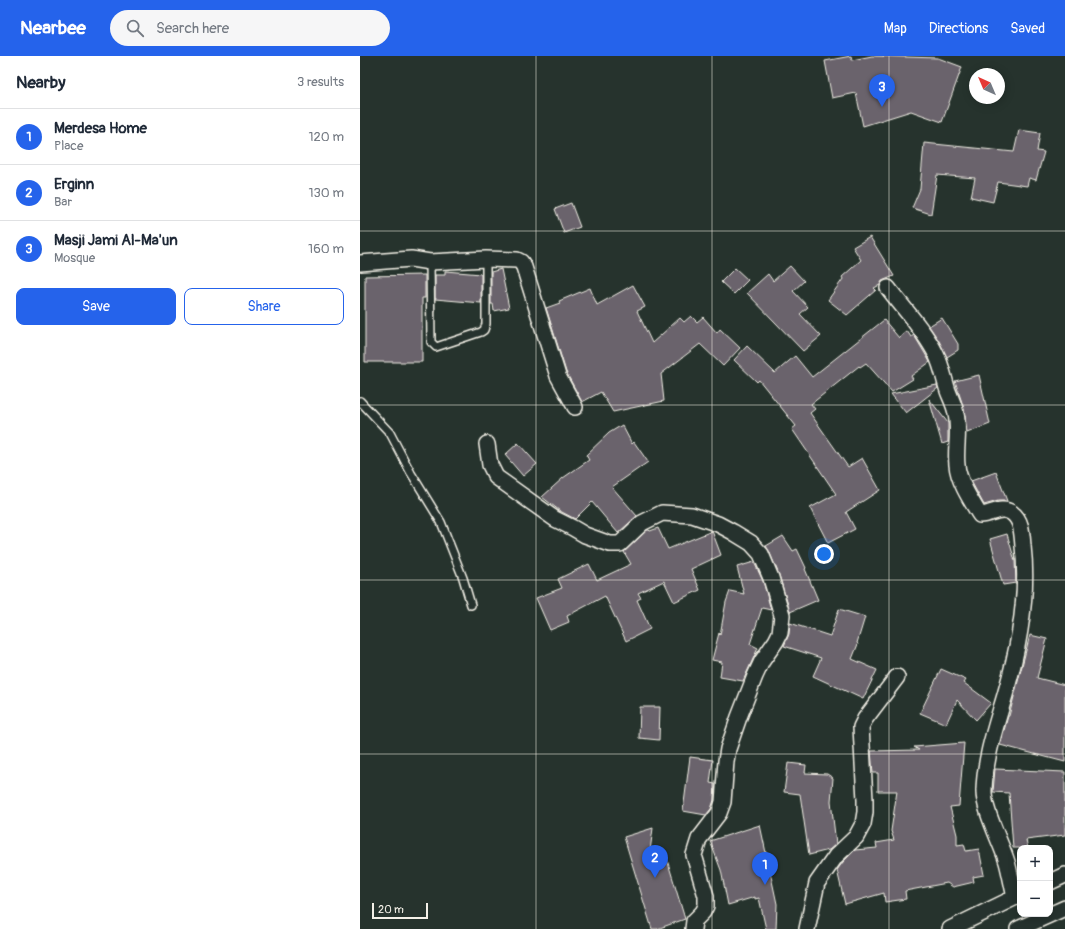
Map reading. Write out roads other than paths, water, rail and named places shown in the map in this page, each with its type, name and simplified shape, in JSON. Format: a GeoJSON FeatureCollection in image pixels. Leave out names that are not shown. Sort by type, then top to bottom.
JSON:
{"type":"FeatureCollection","features":[{"type":"Feature","properties":{"kind":"street"},"geometry":{"type":"LineString","coordinates":[[360,263],[411,259],[430,262],[486,259],[517,260],[521,262],[524,267],[558,376],[575,407]]}},
{"type":"Feature","properties":{"kind":"street"},"geometry":{"type":"LineString","coordinates":[[888,288],[930,342],[942,366],[958,420],[959,434],[956,452],[957,468],[966,490],[980,515],[1007,510],[1016,516],[1020,526],[1024,552],[1026,578],[1020,633],[1011,676],[986,764],[984,792],[989,813],[1007,862],[1017,896],[950,929]]}},
{"type":"Feature","properties":{"kind":"street"},"geometry":{"type":"LineString","coordinates":[[488,444],[490,465],[496,477],[555,518],[585,535],[610,544],[620,544],[642,522],[662,514],[677,513],[692,515],[718,524],[751,543],[761,554],[771,578],[779,604],[782,615],[782,625],[776,641],[762,660],[755,676],[728,749],[723,802],[719,813],[699,839],[694,855],[706,896],[706,906],[703,912],[694,921],[694,929]]}},
{"type":"Feature","properties":{"kind":"street"},"geometry":{"type":"LineString","coordinates":[[807,929],[817,883],[836,856],[856,837],[863,824],[865,800],[860,727],[897,677]]}},
{"type":"Feature","properties":{"kind":"street"},"geometry":{"type":"LineString","coordinates":[[1052,881],[1065,875]]}},
{"type":"Feature","properties":{"kind":"street"},"geometry":{"type":"LineString","coordinates":[[1018,929],[1065,908]]}},
{"type":"Feature","properties":{"kind":"lane"},"geometry":{"type":"LineString","coordinates":[[430,262],[431,342],[436,347],[484,330],[486,324],[486,259]]}},
{"type":"Feature","properties":{"kind":"lane"},"geometry":{"type":"LineString","coordinates":[[360,401],[390,433],[441,522],[463,578],[471,605]]}},
{"type":"Feature","properties":{"kind":"place","name":"Masji Jami Al-Ma'un"},"geometry":{"type":"Point","coordinates":[882,107]}},
{"type":"Feature","properties":{"kind":"place","name":"Erginn"},"geometry":{"type":"Point","coordinates":[655,878]}},
{"type":"Feature","properties":{"kind":"place","name":"Merdesa Home"},"geometry":{"type":"Point","coordinates":[765,885]}}]}
